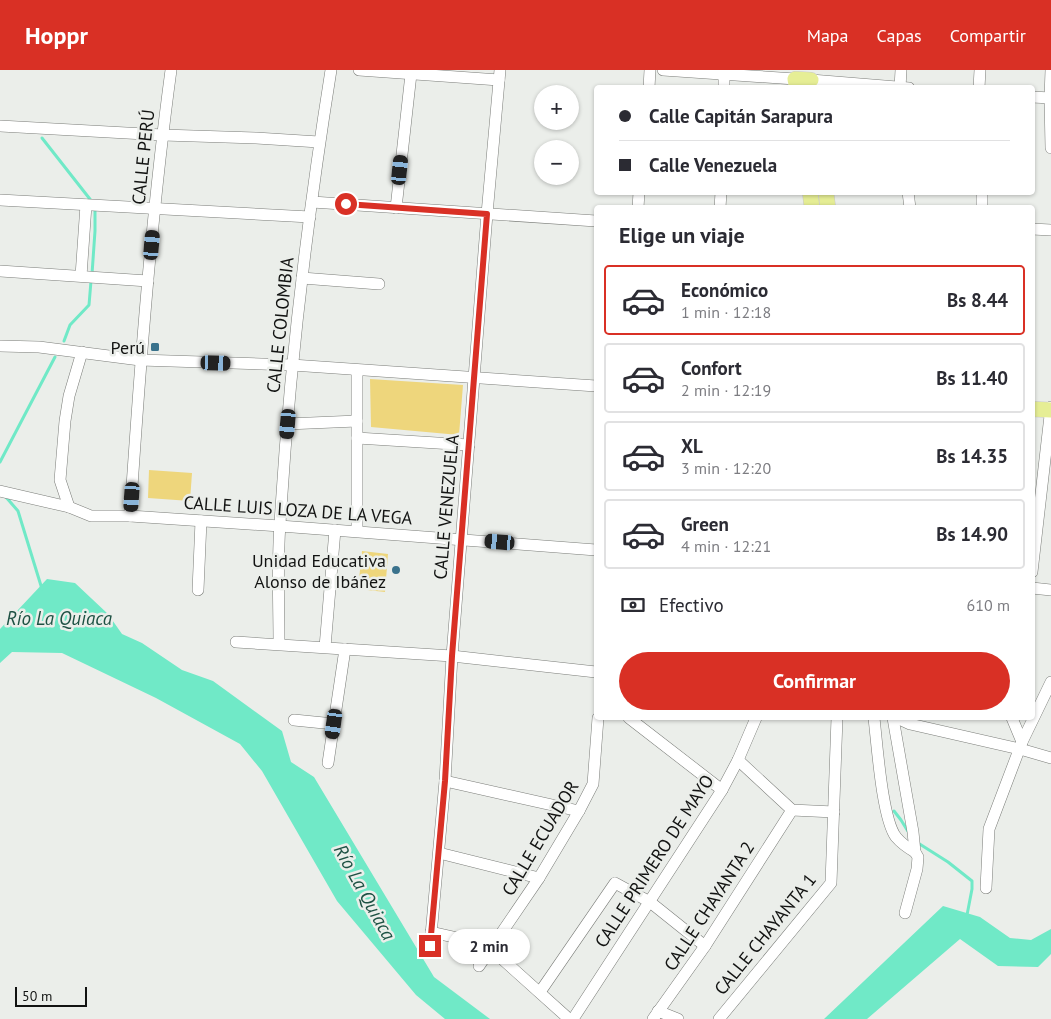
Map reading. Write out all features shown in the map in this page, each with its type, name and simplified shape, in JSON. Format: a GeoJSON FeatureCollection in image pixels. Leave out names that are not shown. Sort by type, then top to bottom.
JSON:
{"type":"FeatureCollection","features":[{"type":"Feature","properties":{"kind":"main road"},"geometry":{"type":"LineString","coordinates":[[796,83],[811,79]]}},
{"type":"Feature","properties":{"kind":"main road"},"geometry":{"type":"LineString","coordinates":[[1035,409],[1051,409]]}},
{"type":"Feature","properties":{"kind":"street","name":"CALLE PERÚ"},"geometry":{"type":"LineString","coordinates":[[130,516],[140,360],[171,70]]}},
{"type":"Feature","properties":{"kind":"street","name":"CALLE COLOMBIA"},"geometry":{"type":"LineString","coordinates":[[279,644],[280,526],[292,365],[319,142],[331,70]]}},
{"type":"Feature","properties":{"kind":"street"},"geometry":{"type":"LineString","coordinates":[[359,70],[411,74],[500,75]]}},
{"type":"Feature","properties":{"kind":"street"},"geometry":{"type":"LineString","coordinates":[[649,85],[650,70]]}},
{"type":"Feature","properties":{"kind":"street"},"geometry":{"type":"LineString","coordinates":[[663,70],[728,73],[796,83]]}},
{"type":"Feature","properties":{"kind":"street"},"geometry":{"type":"LineString","coordinates":[[900,85],[901,70]]}},
{"type":"Feature","properties":{"kind":"street"},"geometry":{"type":"LineString","coordinates":[[979,85],[980,70]]}},
{"type":"Feature","properties":{"kind":"street"},"geometry":{"type":"LineString","coordinates":[[1051,70],[1051,148]]}},
{"type":"Feature","properties":{"kind":"street"},"geometry":{"type":"LineString","coordinates":[[396,208],[411,74]]}},
{"type":"Feature","properties":{"kind":"street","name":"CALLE VENEZUELA"},"geometry":{"type":"LineString","coordinates":[[430,946],[445,781],[452,656],[487,214],[500,75]]}},
{"type":"Feature","properties":{"kind":"street"},"geometry":{"type":"LineString","coordinates":[[811,79],[878,85]]}},
{"type":"Feature","properties":{"kind":"street"},"geometry":{"type":"LineString","coordinates":[[1035,97],[1050,98]]}},
{"type":"Feature","properties":{"kind":"street"},"geometry":{"type":"LineString","coordinates":[[0,126],[319,142]]}},
{"type":"Feature","properties":{"kind":"street"},"geometry":{"type":"LineString","coordinates":[[0,200],[310,217]]}},
{"type":"Feature","properties":{"kind":"street"},"geometry":{"type":"LineString","coordinates":[[312,202],[594,221]]}},
{"type":"Feature","properties":{"kind":"street"},"geometry":{"type":"LineString","coordinates":[[80,276],[86,205]]}},
{"type":"Feature","properties":{"kind":"street"},"geometry":{"type":"LineString","coordinates":[[1035,229],[1051,230]]}},
{"type":"Feature","properties":{"kind":"street"},"geometry":{"type":"LineString","coordinates":[[0,271],[148,281]]}},
{"type":"Feature","properties":{"kind":"street"},"geometry":{"type":"LineString","coordinates":[[302,278],[379,284]]}},
{"type":"Feature","properties":{"kind":"street"},"geometry":{"type":"LineString","coordinates":[[0,346],[39,347],[140,360],[292,365],[594,386]]}},
{"type":"Feature","properties":{"kind":"street"},"geometry":{"type":"LineString","coordinates":[[70,507],[60,480],[68,404],[82,352]]}},
{"type":"Feature","properties":{"kind":"street"},"geometry":{"type":"LineString","coordinates":[[357,370],[357,531]]}},
{"type":"Feature","properties":{"kind":"street"},"geometry":{"type":"LineString","coordinates":[[1035,546],[1051,409]]}},
{"type":"Feature","properties":{"kind":"street"},"geometry":{"type":"LineString","coordinates":[[288,424],[357,421]]}},
{"type":"Feature","properties":{"kind":"street"},"geometry":{"type":"LineString","coordinates":[[356,438],[469,445]]}},
{"type":"Feature","properties":{"kind":"street","name":"CALLE LUIS LOZA DE LA VEGA"},"geometry":{"type":"LineString","coordinates":[[0,492],[70,507],[91,516],[130,516],[357,531],[594,550]]}},
{"type":"Feature","properties":{"kind":"street"},"geometry":{"type":"LineString","coordinates":[[198,590],[201,521]]}},
{"type":"Feature","properties":{"kind":"street"},"geometry":{"type":"LineString","coordinates":[[325,648],[335,530]]}},
{"type":"Feature","properties":{"kind":"street"},"geometry":{"type":"LineString","coordinates":[[1035,588],[1051,590]]}},
{"type":"Feature","properties":{"kind":"street"},"geometry":{"type":"LineString","coordinates":[[236,642],[452,656],[594,672]]}},
{"type":"Feature","properties":{"kind":"street"},"geometry":{"type":"LineString","coordinates":[[328,763],[345,649]]}},
{"type":"Feature","properties":{"kind":"street"},"geometry":{"type":"LineString","coordinates":[[1035,716],[1051,682]]}},
{"type":"Feature","properties":{"kind":"street"},"geometry":{"type":"LineString","coordinates":[[294,720],[334,724]]}},
{"type":"Feature","properties":{"kind":"street","name":"CALLE ECUADOR"},"geometry":{"type":"LineString","coordinates":[[479,966],[539,878],[593,784],[598,720]]}},
{"type":"Feature","properties":{"kind":"street"},"geometry":{"type":"LineString","coordinates":[[632,720],[722,790]]}},
{"type":"Feature","properties":{"kind":"street","name":"CALLE PRIMERO DE MAYO"},"geometry":{"type":"LineString","coordinates":[[573,1019],[722,790],[738,760],[755,720]]}},
{"type":"Feature","properties":{"kind":"street","name":"CALLE CHAYANTA 1"},"geometry":{"type":"LineString","coordinates":[[719,1019],[831,882],[837,720]]}},
{"type":"Feature","properties":{"kind":"street"},"geometry":{"type":"LineString","coordinates":[[874,720],[886,810],[891,826],[896,836],[915,852],[918,857],[917,869],[905,913]]}},
{"type":"Feature","properties":{"kind":"street"},"geometry":{"type":"LineString","coordinates":[[893,720],[915,852]]}},
{"type":"Feature","properties":{"kind":"street"},"geometry":{"type":"LineString","coordinates":[[901,720],[910,724],[1021,746],[1051,758]]}},
{"type":"Feature","properties":{"kind":"street"},"geometry":{"type":"LineString","coordinates":[[1013,720],[1021,746]]}},
{"type":"Feature","properties":{"kind":"street"},"geometry":{"type":"LineString","coordinates":[[986,888],[989,828],[1033,720]]}},
{"type":"Feature","properties":{"kind":"street"},"geometry":{"type":"LineString","coordinates":[[738,760],[792,810],[834,812]]}},
{"type":"Feature","properties":{"kind":"street"},"geometry":{"type":"LineString","coordinates":[[445,781],[579,811]]}},
{"type":"Feature","properties":{"kind":"street","name":"CALLE CHAYANTA 2"},"geometry":{"type":"LineString","coordinates":[[655,1015],[705,946],[792,810]]}},
{"type":"Feature","properties":{"kind":"street"},"geometry":{"type":"LineString","coordinates":[[439,853],[539,878]]}},
{"type":"Feature","properties":{"kind":"street"},"geometry":{"type":"LineString","coordinates":[[540,992],[615,883],[650,902],[705,946]]}},
{"type":"Feature","properties":{"kind":"street"},"geometry":{"type":"LineString","coordinates":[[431,932],[472,941],[491,949],[569,1019]]}},
{"type":"Feature","properties":{"kind":"street"},"geometry":{"type":"LineString","coordinates":[[655,1015],[678,1019]]}},
{"type":"Feature","properties":{"kind":"shaded area"},"geometry":{"type":"Polygon","coordinates":[[[370,379],[463,385],[459,435],[371,427],[370,379]]]}},
{"type":"Feature","properties":{"kind":"shaded area"},"geometry":{"type":"Polygon","coordinates":[[[149,470],[192,473],[190,501],[148,498],[149,470]]]}},
{"type":"Feature","properties":{"kind":"shaded area"},"geometry":{"type":"Polygon","coordinates":[[[362,551],[388,554],[385,592],[358,589],[362,551]]]}},
{"type":"Feature","properties":{"kind":"water","name":"Río La Quiaca"},"geometry":{"type":"Polygon","coordinates":[[[47,579],[75,583],[108,614],[122,634],[142,643],[182,670],[213,681],[282,731],[291,762],[314,777],[434,977],[490,1019],[445,1019],[416,995],[337,901],[262,771],[240,744],[156,698],[62,653],[12,652],[0,663],[0,629],[47,579]]]}},
{"type":"Feature","properties":{"kind":"water"},"geometry":{"type":"Polygon","coordinates":[[[943,906],[980,917],[1010,938],[1031,940],[1051,929],[1051,954],[1038,967],[998,966],[960,939],[867,1019],[824,1019],[943,906]]]}},
{"type":"Feature","properties":{"kind":"waterway"},"geometry":{"type":"LineString","coordinates":[[42,138],[93,203]]}},
{"type":"Feature","properties":{"kind":"waterway"},"geometry":{"type":"LineString","coordinates":[[92,274],[95,208]]}},
{"type":"Feature","properties":{"kind":"waterway"},"geometry":{"type":"LineString","coordinates":[[64,341],[70,325],[89,305],[91,281]]}},
{"type":"Feature","properties":{"kind":"waterway"},"geometry":{"type":"LineString","coordinates":[[0,462],[55,357]]}},
{"type":"Feature","properties":{"kind":"waterway"},"geometry":{"type":"LineString","coordinates":[[5,496],[18,511],[42,589]]}},
{"type":"Feature","properties":{"kind":"waterway"},"geometry":{"type":"LineString","coordinates":[[894,811],[909,833]]}},
{"type":"Feature","properties":{"kind":"waterway"},"geometry":{"type":"LineString","coordinates":[[918,843],[948,862],[972,881],[967,915]]}},
{"type":"Feature","properties":{"kind":"place","name":"Perú"},"geometry":{"type":"Point","coordinates":[155,347]}},
{"type":"Feature","properties":{"kind":"place","name":"Unidad Educativa Alonso de Ibáñez"},"geometry":{"type":"Point","coordinates":[396,570]}},
{"type":"Feature","properties":{"kind":"route"},"geometry":{"type":"LineString","coordinates":[[346,204],[487,214],[452,656],[445,781],[430,946]]}}]}
